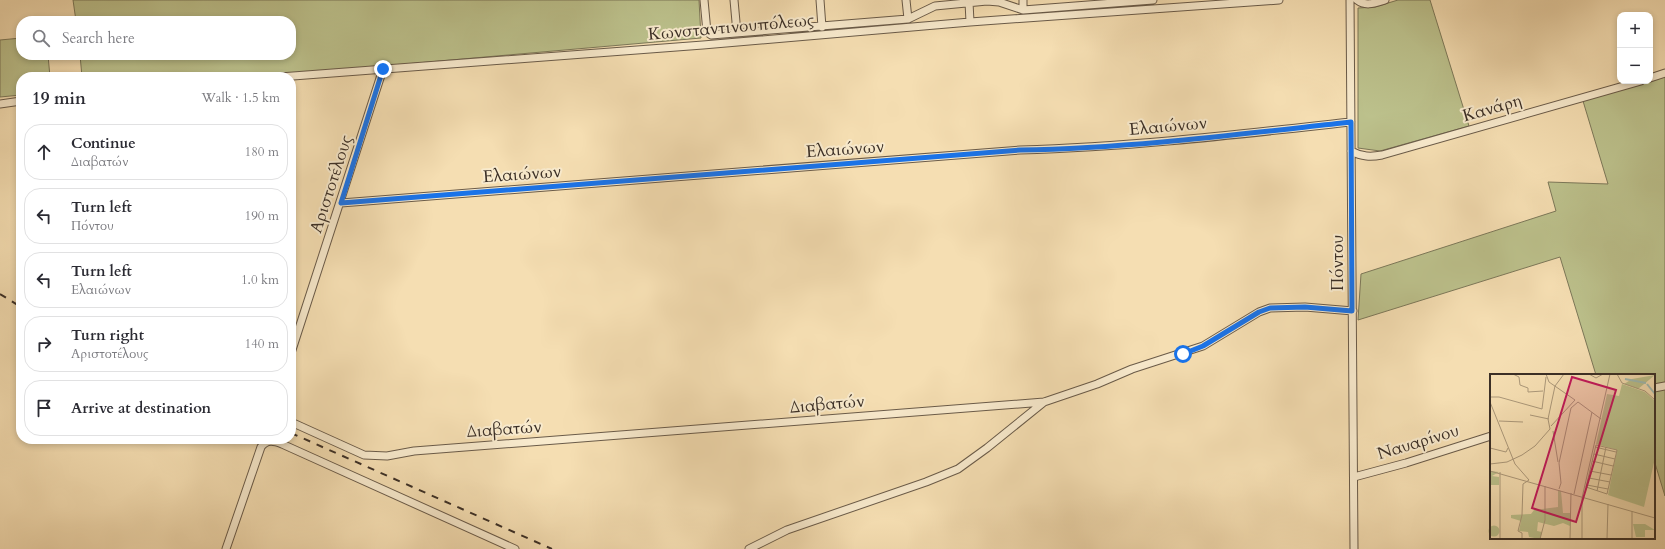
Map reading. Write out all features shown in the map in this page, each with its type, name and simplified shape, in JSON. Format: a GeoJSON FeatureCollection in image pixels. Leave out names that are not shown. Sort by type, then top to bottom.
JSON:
{"type":"FeatureCollection","features":[{"type":"Feature","properties":{"kind":"street"},"geometry":{"type":"LineString","coordinates":[[704,0],[708,34],[822,27],[908,19],[935,6],[969,2],[999,2],[1023,10],[1109,2],[1153,0]]}},
{"type":"Feature","properties":{"kind":"street"},"geometry":{"type":"LineString","coordinates":[[734,0],[737,33]]}},
{"type":"Feature","properties":{"kind":"street"},"geometry":{"type":"LineString","coordinates":[[820,0],[822,27]]}},
{"type":"Feature","properties":{"kind":"street"},"geometry":{"type":"LineString","coordinates":[[906,0],[908,19]]}},
{"type":"Feature","properties":{"kind":"street"},"geometry":{"type":"LineString","coordinates":[[1023,0],[1023,10]]}},
{"type":"Feature","properties":{"kind":"street","name":"Κωνσταντινουπόλεως"},"geometry":{"type":"LineString","coordinates":[[296,76],[710,44],[970,22],[1279,0]]}},
{"type":"Feature","properties":{"kind":"street","name":"Πόντου"},"geometry":{"type":"LineString","coordinates":[[1350,0],[1354,549]]}},
{"type":"Feature","properties":{"kind":"street"},"geometry":{"type":"LineString","coordinates":[[1356,0],[1365,4],[1371,4],[1385,0]]}},
{"type":"Feature","properties":{"kind":"street"},"geometry":{"type":"LineString","coordinates":[[969,2],[970,22]]}},
{"type":"Feature","properties":{"kind":"street","name":"Αριστοτέλους"},"geometry":{"type":"LineString","coordinates":[[296,338],[341,203],[383,69]]}},
{"type":"Feature","properties":{"kind":"street"},"geometry":{"type":"LineString","coordinates":[[1653,77],[1665,73]]}},
{"type":"Feature","properties":{"kind":"street","name":"Κανάρη"},"geometry":{"type":"LineString","coordinates":[[1352,151],[1358,155],[1370,157],[1382,155],[1630,84]]}},
{"type":"Feature","properties":{"kind":"street"},"geometry":{"type":"LineString","coordinates":[[0,104],[16,102]]}},
{"type":"Feature","properties":{"kind":"street","name":"Ελαιώνων"},"geometry":{"type":"LineString","coordinates":[[341,203],[1020,150],[1083,149],[1236,135],[1351,122]]}},
{"type":"Feature","properties":{"kind":"street","name":"Διαβατών"},"geometry":{"type":"LineString","coordinates":[[296,424],[364,455],[387,456],[414,451],[1044,402],[1097,384],[1132,368],[1203,346],[1259,312],[1270,308],[1305,307],[1352,311]]}},
{"type":"Feature","properties":{"kind":"street"},"geometry":{"type":"LineString","coordinates":[[1655,388],[1665,386]]}},
{"type":"Feature","properties":{"kind":"street"},"geometry":{"type":"LineString","coordinates":[[749,549],[787,530],[926,482],[958,469],[987,448],[1044,402]]}},
{"type":"Feature","properties":{"kind":"street","name":"Ναυαρίνου"},"geometry":{"type":"LineString","coordinates":[[1354,477],[1490,436]]}},
{"type":"Feature","properties":{"kind":"street"},"geometry":{"type":"LineString","coordinates":[[226,549],[263,444]]}},
{"type":"Feature","properties":{"kind":"street"},"geometry":{"type":"LineString","coordinates":[[282,444],[515,549]]}},
{"type":"Feature","properties":{"kind":"green space"},"geometry":{"type":"Polygon","coordinates":[[[73,0],[699,0],[701,38],[296,74],[296,72],[82,72],[80,60],[296,60],[296,16],[75,16],[73,0]]]}},
{"type":"Feature","properties":{"kind":"green space"},"geometry":{"type":"Polygon","coordinates":[[[1398,0],[1430,0],[1469,126],[1380,151],[1358,148],[1358,8],[1375,7],[1398,0]]]}},
{"type":"Feature","properties":{"kind":"green space"},"geometry":{"type":"Polygon","coordinates":[[[16,38],[16,60],[48,60],[50,72],[16,72],[16,95],[0,97],[0,40],[16,38]]]}},
{"type":"Feature","properties":{"kind":"green space"},"geometry":{"type":"Polygon","coordinates":[[[1665,76],[1665,496],[1655,463],[1655,374],[1596,374],[1560,257],[1358,320],[1361,274],[1556,211],[1548,182],[1608,184],[1583,101],[1639,84],[1653,84],[1653,80],[1665,76]]]}},
{"type":"Feature","properties":{"kind":"railway"},"geometry":{"type":"LineString","coordinates":[[0,294],[16,304]]}},
{"type":"Feature","properties":{"kind":"railway"},"geometry":{"type":"LineString","coordinates":[[296,435],[552,549]]}},
{"type":"Feature","properties":{"kind":"route"},"geometry":{"type":"LineString","coordinates":[[383,69],[341,203],[1020,150],[1083,149],[1236,135],[1351,122],[1352,311],[1305,307],[1270,308],[1259,312],[1203,346],[1183,354]]}}]}
